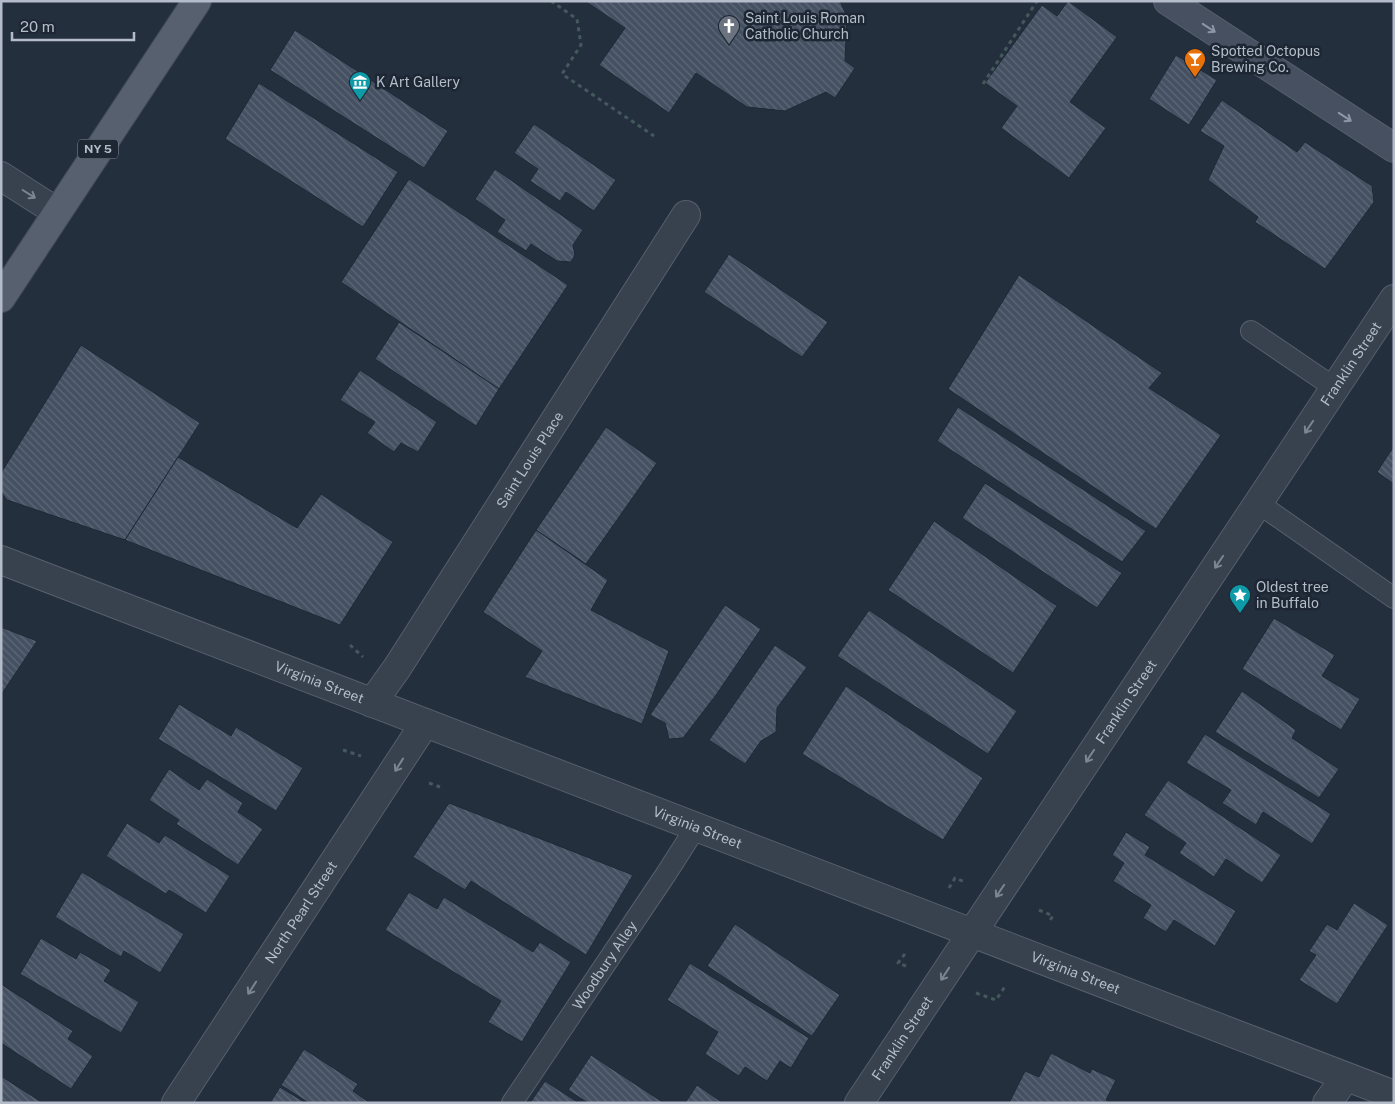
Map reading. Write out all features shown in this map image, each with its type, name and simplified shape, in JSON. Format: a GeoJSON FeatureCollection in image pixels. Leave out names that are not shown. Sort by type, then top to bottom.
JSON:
{"type":"FeatureCollection","features":[{"type":"Feature","properties":{"kind":"main road","name":"NY 5"},"geometry":{"type":"LineString","coordinates":[[1,298],[197,1]]}},
{"type":"Feature","properties":{"kind":"main road"},"geometry":{"type":"LineString","coordinates":[[1168,1],[1394,148]]}},
{"type":"Feature","properties":{"kind":"street"},"geometry":{"type":"LineString","coordinates":[[1,176],[57,212]]}},
{"type":"Feature","properties":{"kind":"street","name":"Saint Louis Place"},"geometry":{"type":"LineString","coordinates":[[372,703],[397,668],[686,215]]}},
{"type":"Feature","properties":{"kind":"street","name":"Franklin Street"},"geometry":{"type":"LineString","coordinates":[[859,1103],[1394,299]]}},
{"type":"Feature","properties":{"kind":"street","name":"Virginia Street"},"geometry":{"type":"LineString","coordinates":[[1,560],[1394,1095]]}},
{"type":"Feature","properties":{"kind":"street","name":"North Pearl Street"},"geometry":{"type":"LineString","coordinates":[[176,1103],[425,723]]}},
{"type":"Feature","properties":{"kind":"street"},"geometry":{"type":"LineString","coordinates":[[1327,1103],[1346,1077]]}},
{"type":"Feature","properties":{"kind":"lane"},"geometry":{"type":"LineString","coordinates":[[1251,331],[1335,388]]}},
{"type":"Feature","properties":{"kind":"lane"},"geometry":{"type":"LineString","coordinates":[[1258,503],[1394,598]]}},
{"type":"Feature","properties":{"kind":"lane","name":"Woodbury Alley"},"geometry":{"type":"LineString","coordinates":[[512,1103],[696,827]]}},
{"type":"Feature","properties":{"kind":"path"},"geometry":{"type":"LineString","coordinates":[[551,1],[578,19],[581,45],[562,74],[654,136]]}},
{"type":"Feature","properties":{"kind":"path"},"geometry":{"type":"LineString","coordinates":[[983,84],[1036,1]]}},
{"type":"Feature","properties":{"kind":"path"},"geometry":{"type":"LineString","coordinates":[[350,645],[364,657]]}},
{"type":"Feature","properties":{"kind":"path"},"geometry":{"type":"LineString","coordinates":[[343,750],[366,758]]}},
{"type":"Feature","properties":{"kind":"path"},"geometry":{"type":"LineString","coordinates":[[424,781],[440,787]]}},
{"type":"Feature","properties":{"kind":"path"},"geometry":{"type":"LineString","coordinates":[[1039,910],[1053,916],[1046,926]]}},
{"type":"Feature","properties":{"kind":"path"},"geometry":{"type":"LineString","coordinates":[[898,963],[907,951]]}},
{"type":"Feature","properties":{"kind":"path"},"geometry":{"type":"LineString","coordinates":[[976,993],[996,1000],[1006,985]]}},
{"type":"Feature","properties":{"kind":"building","name":"Saint Louis Roman Catholic Church"},"geometry":{"type":"Polygon","coordinates":[[[585,1],[840,1],[847,17],[845,61],[855,68],[835,98],[826,92],[785,111],[747,107],[696,73],[669,113],[599,65],[625,28],[585,1]]]}},
{"type":"Feature","properties":{"kind":"building"},"geometry":{"type":"Polygon","coordinates":[[[1068,1],[1117,37],[1070,102],[1106,128],[1069,178],[1001,128],[1017,106],[985,83],[1042,5],[1057,16],[1068,1]]]}},
{"type":"Feature","properties":{"kind":"building","name":"K Art Gallery"},"geometry":{"type":"Polygon","coordinates":[[[295,30],[448,131],[424,168],[270,70],[295,30]]]}},
{"type":"Feature","properties":{"kind":"building"},"geometry":{"type":"Polygon","coordinates":[[[1176,55],[1217,80],[1189,125],[1149,99],[1176,55]]]}},
{"type":"Feature","properties":{"kind":"building"},"geometry":{"type":"Polygon","coordinates":[[[259,83],[398,172],[363,227],[225,139],[259,83]]]}},
{"type":"Feature","properties":{"kind":"building"},"geometry":{"type":"Polygon","coordinates":[[[1222,100],[1297,152],[1305,142],[1372,186],[1374,202],[1325,269],[1255,222],[1258,217],[1208,180],[1224,146],[1200,131],[1222,100]]]}},
{"type":"Feature","properties":{"kind":"building"},"geometry":{"type":"Polygon","coordinates":[[[534,124],[616,180],[594,211],[566,192],[560,201],[530,181],[538,169],[514,153],[534,124]]]}},
{"type":"Feature","properties":{"kind":"building"},"geometry":{"type":"Polygon","coordinates":[[[495,169],[583,230],[573,245],[575,255],[571,262],[557,261],[531,244],[526,251],[497,232],[505,220],[475,199],[495,169]]]}},
{"type":"Feature","properties":{"kind":"building"},"geometry":{"type":"Polygon","coordinates":[[[409,179],[568,285],[499,389],[341,282],[409,179]]]}},
{"type":"Feature","properties":{"kind":"building"},"geometry":{"type":"Polygon","coordinates":[[[729,254],[828,322],[802,357],[704,292],[729,254]]]}},
{"type":"Feature","properties":{"kind":"building"},"geometry":{"type":"Polygon","coordinates":[[[1019,275],[1162,373],[1149,388],[1221,435],[1156,529],[948,389],[1019,275]]]}},
{"type":"Feature","properties":{"kind":"building"},"geometry":{"type":"Polygon","coordinates":[[[399,322],[499,389],[476,426],[375,359],[399,322]]]}},
{"type":"Feature","properties":{"kind":"building"},"geometry":{"type":"Polygon","coordinates":[[[81,345],[200,423],[125,540],[7,500],[1,492],[1,473],[81,345]]]}},
{"type":"Feature","properties":{"kind":"building"},"geometry":{"type":"Polygon","coordinates":[[[360,370],[437,422],[418,452],[401,443],[394,452],[367,433],[375,422],[340,400],[360,370]]]}},
{"type":"Feature","properties":{"kind":"building"},"geometry":{"type":"Polygon","coordinates":[[[958,407],[1146,531],[1122,562],[937,441],[958,407]]]}},
{"type":"Feature","properties":{"kind":"building"},"geometry":{"type":"Polygon","coordinates":[[[606,427],[657,463],[586,564],[536,530],[606,427]]]}},
{"type":"Feature","properties":{"kind":"building"},"geometry":{"type":"Polygon","coordinates":[[[1394,446],[1394,484],[1377,472],[1394,446]]]}},
{"type":"Feature","properties":{"kind":"building"},"geometry":{"type":"Polygon","coordinates":[[[178,457],[297,528],[321,494],[393,542],[340,625],[125,540],[178,457]]]}},
{"type":"Feature","properties":{"kind":"building"},"geometry":{"type":"Polygon","coordinates":[[[985,483],[1122,573],[1097,608],[962,518],[985,483]]]}},
{"type":"Feature","properties":{"kind":"building"},"geometry":{"type":"Polygon","coordinates":[[[934,521],[1057,606],[1013,673],[888,590],[934,521]]]}},
{"type":"Feature","properties":{"kind":"building"},"geometry":{"type":"Polygon","coordinates":[[[536,530],[608,580],[591,610],[669,651],[642,724],[525,677],[542,651],[483,612],[536,530]]]}},
{"type":"Feature","properties":{"kind":"building"},"geometry":{"type":"Polygon","coordinates":[[[725,605],[761,629],[716,695],[683,738],[669,739],[665,723],[650,715],[725,605]]]}},
{"type":"Feature","properties":{"kind":"building"},"geometry":{"type":"Polygon","coordinates":[[[869,610],[1017,711],[988,754],[837,656],[869,610]]]}},
{"type":"Feature","properties":{"kind":"building"},"geometry":{"type":"Polygon","coordinates":[[[1274,618],[1335,655],[1322,676],[1360,699],[1341,730],[1242,669],[1274,618]]]}},
{"type":"Feature","properties":{"kind":"building"},"geometry":{"type":"Polygon","coordinates":[[[1,627],[37,641],[1,695],[1,627]]]}},
{"type":"Feature","properties":{"kind":"building"},"geometry":{"type":"Polygon","coordinates":[[[775,645],[807,667],[777,708],[776,732],[761,741],[745,764],[709,740],[775,645]]]}},
{"type":"Feature","properties":{"kind":"building"},"geometry":{"type":"Polygon","coordinates":[[[846,686],[983,778],[943,840],[802,754],[846,686]]]}},
{"type":"Feature","properties":{"kind":"building"},"geometry":{"type":"Polygon","coordinates":[[[1242,691],[1296,730],[1292,738],[1339,769],[1319,798],[1215,732],[1242,691]]]}},
{"type":"Feature","properties":{"kind":"building"},"geometry":{"type":"Polygon","coordinates":[[[179,704],[231,736],[236,727],[303,768],[276,811],[158,739],[179,704]]]}},
{"type":"Feature","properties":{"kind":"building"},"geometry":{"type":"Polygon","coordinates":[[[1205,734],[1331,814],[1312,844],[1263,812],[1256,825],[1222,803],[1231,790],[1186,763],[1205,734]]]}},
{"type":"Feature","properties":{"kind":"building"},"geometry":{"type":"Polygon","coordinates":[[[169,769],[199,790],[207,779],[243,803],[238,812],[263,829],[238,865],[176,824],[179,820],[149,800],[169,769]]]}},
{"type":"Feature","properties":{"kind":"building"},"geometry":{"type":"Polygon","coordinates":[[[1168,780],[1281,855],[1262,883],[1226,859],[1214,877],[1179,853],[1186,843],[1144,815],[1168,780]]]}},
{"type":"Feature","properties":{"kind":"building"},"geometry":{"type":"Polygon","coordinates":[[[449,803],[633,875],[586,955],[471,881],[465,890],[413,857],[449,803]]]}},
{"type":"Feature","properties":{"kind":"building"},"geometry":{"type":"Polygon","coordinates":[[[127,823],[159,843],[165,835],[230,876],[206,913],[169,890],[166,894],[106,856],[127,823]]]}},
{"type":"Feature","properties":{"kind":"building"},"geometry":{"type":"Polygon","coordinates":[[[1126,832],[1150,847],[1145,855],[1236,911],[1215,946],[1174,920],[1166,932],[1143,918],[1151,905],[1113,881],[1124,863],[1112,855],[1126,832]]]}},
{"type":"Feature","properties":{"kind":"building"},"geometry":{"type":"Polygon","coordinates":[[[82,872],[184,934],[160,973],[124,951],[121,957],[55,917],[82,872]]]}},
{"type":"Feature","properties":{"kind":"building"},"geometry":{"type":"Polygon","coordinates":[[[409,892],[437,909],[444,897],[533,952],[540,942],[571,962],[522,1042],[488,1022],[501,1001],[385,930],[409,892]]]}},
{"type":"Feature","properties":{"kind":"building"},"geometry":{"type":"Polygon","coordinates":[[[1354,903],[1388,925],[1337,1004],[1299,980],[1316,955],[1309,951],[1327,924],[1337,930],[1354,903]]]}},
{"type":"Feature","properties":{"kind":"building"},"geometry":{"type":"Polygon","coordinates":[[[735,924],[840,995],[812,1036],[707,966],[735,924]]]}},
{"type":"Feature","properties":{"kind":"building"},"geometry":{"type":"Polygon","coordinates":[[[41,938],[76,959],[80,952],[111,970],[104,981],[139,1002],[121,1033],[20,974],[41,938]]]}},
{"type":"Feature","properties":{"kind":"building"},"geometry":{"type":"Polygon","coordinates":[[[690,963],[809,1038],[791,1068],[780,1061],[767,1081],[745,1067],[739,1076],[705,1054],[718,1032],[667,1000],[690,963]]]}},
{"type":"Feature","properties":{"kind":"building"},"geometry":{"type":"Polygon","coordinates":[[[1,984],[73,1031],[68,1039],[93,1056],[71,1089],[1,1043],[1,984]]]}},
{"type":"Feature","properties":{"kind":"building"},"geometry":{"type":"Polygon","coordinates":[[[304,1049],[358,1084],[353,1091],[370,1103],[309,1103],[281,1085],[304,1049]]]}},
{"type":"Feature","properties":{"kind":"building"},"geometry":{"type":"Polygon","coordinates":[[[1051,1053],[1090,1073],[1092,1069],[1116,1080],[1106,1100],[1111,1103],[1009,1103],[1025,1071],[1039,1077],[1051,1053]]]}},
{"type":"Feature","properties":{"kind":"building"},"geometry":{"type":"Polygon","coordinates":[[[591,1055],[664,1103],[588,1103],[568,1090],[591,1055]]]}},
{"type":"Feature","properties":{"kind":"building"},"geometry":{"type":"Polygon","coordinates":[[[1,1076],[43,1103],[1,1103],[1,1076]]]}},
{"type":"Feature","properties":{"kind":"building"},"geometry":{"type":"Polygon","coordinates":[[[545,1081],[579,1103],[530,1103],[545,1081]]]}},
{"type":"Feature","properties":{"kind":"building"},"geometry":{"type":"Polygon","coordinates":[[[697,1085],[723,1103],[685,1103],[697,1085]]]}},
{"type":"Feature","properties":{"kind":"building"},"geometry":{"type":"Polygon","coordinates":[[[280,1087],[306,1103],[270,1103],[280,1087]]]}},
{"type":"Feature","properties":{"kind":"place","name":"Saint Louis Roman Catholic Church"},"geometry":{"type":"Point","coordinates":[729,45]}},
{"type":"Feature","properties":{"kind":"place","name":"Spotted Octopus Brewing Co."},"geometry":{"type":"Point","coordinates":[1195,78]}},
{"type":"Feature","properties":{"kind":"place","name":"K Art Gallery"},"geometry":{"type":"Point","coordinates":[360,101]}},
{"type":"Feature","properties":{"kind":"place","name":"Oldest tree in Buffalo"},"geometry":{"type":"Point","coordinates":[1240,614]}}]}
